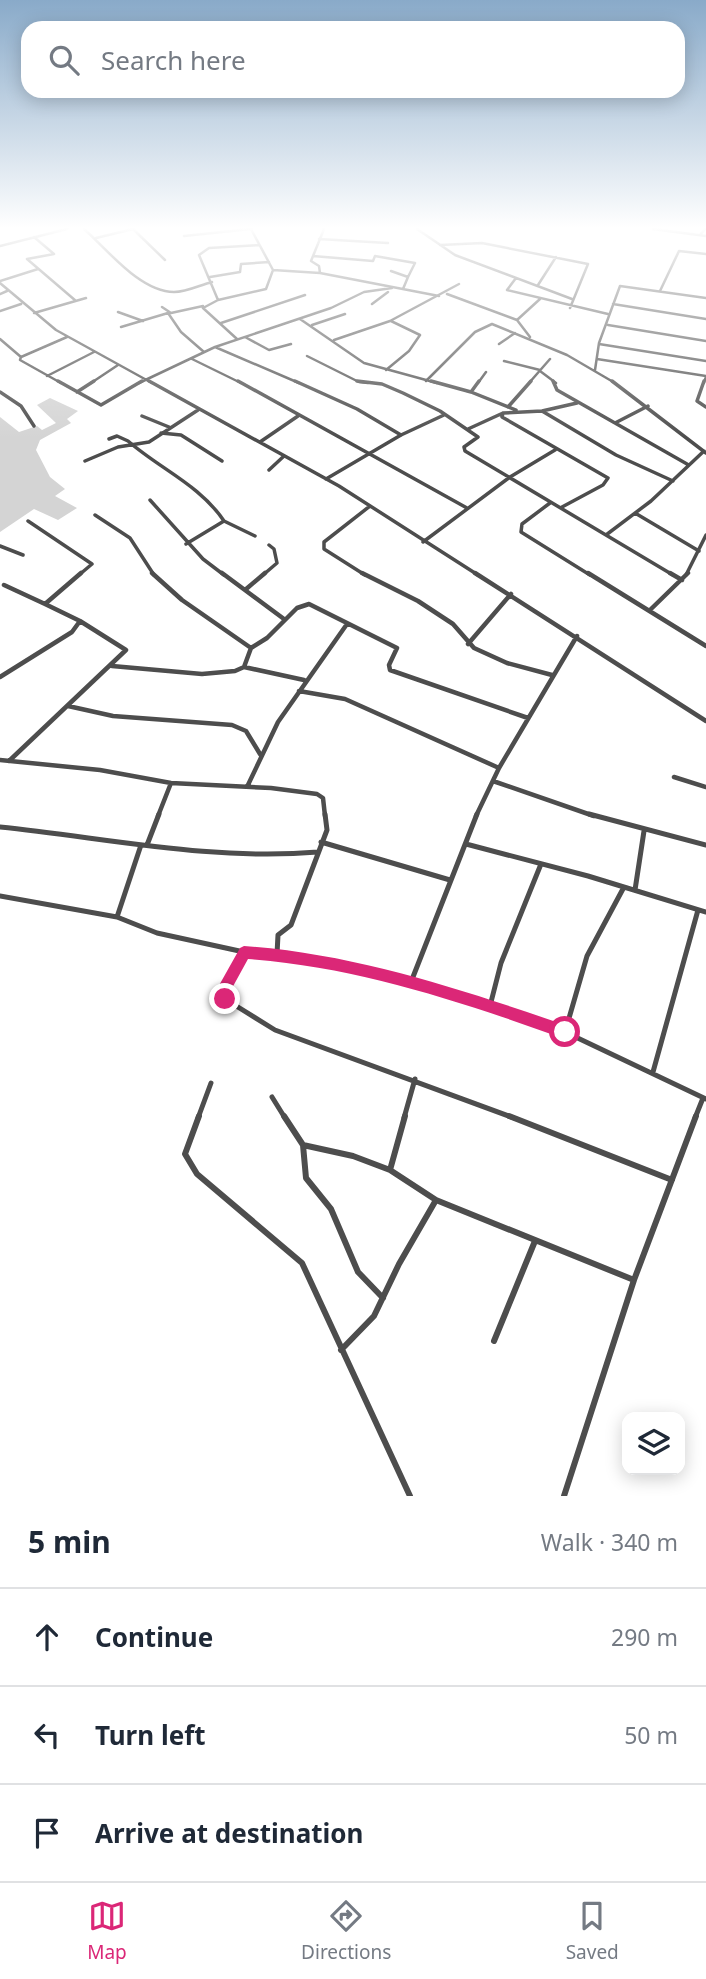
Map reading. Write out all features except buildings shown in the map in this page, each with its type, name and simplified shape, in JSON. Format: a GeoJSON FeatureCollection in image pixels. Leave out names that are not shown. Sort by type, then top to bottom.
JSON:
{"type":"FeatureCollection","features":[{"type":"Feature","properties":{"kind":"street"},"geometry":{"type":"LineString","coordinates":[[15,299],[67,337],[326,479],[577,636],[706,721]]}},
{"type":"Feature","properties":{"kind":"street"},"geometry":{"type":"LineString","coordinates":[[33,313],[83,299]]}},
{"type":"Feature","properties":{"kind":"street"},"geometry":{"type":"LineString","coordinates":[[121,327],[223,299]]}},
{"type":"Feature","properties":{"kind":"street"},"geometry":{"type":"LineString","coordinates":[[221,323],[294,299]]}},
{"type":"Feature","properties":{"kind":"street"},"geometry":{"type":"LineString","coordinates":[[0,339],[21,357],[19,360],[96,403],[105,404],[152,375],[215,347],[300,319],[348,299]]}},
{"type":"Feature","properties":{"kind":"street"},"geometry":{"type":"LineString","coordinates":[[372,304],[379,299]]}},
{"type":"Feature","properties":{"kind":"street"},"geometry":{"type":"LineString","coordinates":[[333,340],[390,321],[433,299]]}},
{"type":"Feature","properties":{"kind":"street"},"geometry":{"type":"LineString","coordinates":[[461,299],[517,320],[530,337]]}},
{"type":"Feature","properties":{"kind":"street"},"geometry":{"type":"LineString","coordinates":[[517,320],[540,299],[608,314]]}},
{"type":"Feature","properties":{"kind":"street"},"geometry":{"type":"LineString","coordinates":[[570,307],[572,299]]}},
{"type":"Feature","properties":{"kind":"street"},"geometry":{"type":"LineString","coordinates":[[596,368],[599,344],[615,299]]}},
{"type":"Feature","properties":{"kind":"street"},"geometry":{"type":"LineString","coordinates":[[0,312],[21,304]]}},
{"type":"Feature","properties":{"kind":"street"},"geometry":{"type":"LineString","coordinates":[[612,304],[706,319]]}},
{"type":"Feature","properties":{"kind":"street"},"geometry":{"type":"LineString","coordinates":[[203,306],[237,339]]}},
{"type":"Feature","properties":{"kind":"street"},"geometry":{"type":"LineString","coordinates":[[162,307],[181,332],[204,352]]}},
{"type":"Feature","properties":{"kind":"street"},"geometry":{"type":"LineString","coordinates":[[118,312],[144,321]]}},
{"type":"Feature","properties":{"kind":"street"},"geometry":{"type":"LineString","coordinates":[[312,326],[345,314]]}},
{"type":"Feature","properties":{"kind":"street"},"geometry":{"type":"LineString","coordinates":[[300,319],[358,360],[471,392],[516,410]]}},
{"type":"Feature","properties":{"kind":"street"},"geometry":{"type":"LineString","coordinates":[[386,370],[409,351],[420,335],[390,321]]}},
{"type":"Feature","properties":{"kind":"street"},"geometry":{"type":"LineString","coordinates":[[426,381],[449,362],[476,330],[492,324],[530,337],[596,368],[705,452],[687,464],[673,481],[606,535]]}},
{"type":"Feature","properties":{"kind":"street"},"geometry":{"type":"LineString","coordinates":[[608,324],[706,341]]}},
{"type":"Feature","properties":{"kind":"street"},"geometry":{"type":"LineString","coordinates":[[499,344],[515,332]]}},
{"type":"Feature","properties":{"kind":"street"},"geometry":{"type":"LineString","coordinates":[[21,357],[67,337]]}},
{"type":"Feature","properties":{"kind":"street"},"geometry":{"type":"LineString","coordinates":[[245,337],[269,350],[290,344]]}},
{"type":"Feature","properties":{"kind":"street"},"geometry":{"type":"LineString","coordinates":[[599,344],[706,361]]}},
{"type":"Feature","properties":{"kind":"street"},"geometry":{"type":"LineString","coordinates":[[215,347],[275,370],[369,415],[401,435]]}},
{"type":"Feature","properties":{"kind":"street"},"geometry":{"type":"LineString","coordinates":[[47,376],[95,351]]}},
{"type":"Feature","properties":{"kind":"street"},"geometry":{"type":"LineString","coordinates":[[307,356],[365,384],[382,384],[393,388],[444,414],[477,438],[463,449],[682,580]]}},
{"type":"Feature","properties":{"kind":"street"},"geometry":{"type":"LineString","coordinates":[[191,359],[237,380],[467,508]]}},
{"type":"Feature","properties":{"kind":"street"},"geometry":{"type":"LineString","coordinates":[[508,407],[550,359]]}},
{"type":"Feature","properties":{"kind":"street"},"geometry":{"type":"LineString","coordinates":[[597,359],[706,376],[697,401],[706,407]]}},
{"type":"Feature","properties":{"kind":"street"},"geometry":{"type":"LineString","coordinates":[[504,361],[540,371],[556,383],[556,390],[661,452],[687,464]]}},
{"type":"Feature","properties":{"kind":"street"},"geometry":{"type":"LineString","coordinates":[[596,368],[613,362]]}},
{"type":"Feature","properties":{"kind":"street"},"geometry":{"type":"LineString","coordinates":[[77,392],[118,365]]}},
{"type":"Feature","properties":{"kind":"street"},"geometry":{"type":"LineString","coordinates":[[471,392],[486,372]]}},
{"type":"Feature","properties":{"kind":"street"},"geometry":{"type":"LineString","coordinates":[[137,374],[152,375]]}},
{"type":"Feature","properties":{"kind":"street"},"geometry":{"type":"LineString","coordinates":[[0,392],[21,405],[34,426]]}},
{"type":"Feature","properties":{"kind":"street"},"geometry":{"type":"LineString","coordinates":[[468,429],[503,413],[516,410],[542,411],[577,403]]}},
{"type":"Feature","properties":{"kind":"street"},"geometry":{"type":"LineString","coordinates":[[615,423],[648,406]]}},
{"type":"Feature","properties":{"kind":"street"},"geometry":{"type":"LineString","coordinates":[[85,461],[118,447],[149,442],[198,410]]}},
{"type":"Feature","properties":{"kind":"street"},"geometry":{"type":"LineString","coordinates":[[542,411],[555,422],[616,455],[673,481]]}},
{"type":"Feature","properties":{"kind":"street"},"geometry":{"type":"LineString","coordinates":[[503,413],[502,417],[555,450],[608,478],[603,485],[561,507]]}},
{"type":"Feature","properties":{"kind":"street"},"geometry":{"type":"LineString","coordinates":[[326,479],[401,435],[444,414]]}},
{"type":"Feature","properties":{"kind":"street"},"geometry":{"type":"LineString","coordinates":[[142,416],[169,427]]}},
{"type":"Feature","properties":{"kind":"street"},"geometry":{"type":"LineString","coordinates":[[260,442],[298,416]]}},
{"type":"Feature","properties":{"kind":"street"},"geometry":{"type":"LineString","coordinates":[[161,433],[181,435],[222,461]]}},
{"type":"Feature","properties":{"kind":"street"},"geometry":{"type":"LineString","coordinates":[[109,439],[117,436],[199,489],[224,521],[255,536]]}},
{"type":"Feature","properties":{"kind":"street"},"geometry":{"type":"LineString","coordinates":[[423,542],[510,477],[555,450]]}},
{"type":"Feature","properties":{"kind":"street"},"geometry":{"type":"LineString","coordinates":[[269,470],[284,456]]}},
{"type":"Feature","properties":{"kind":"street"},"geometry":{"type":"LineString","coordinates":[[150,500],[186,544],[284,619]]}},
{"type":"Feature","properties":{"kind":"street"},"geometry":{"type":"LineString","coordinates":[[550,503],[522,524],[521,532],[706,646]]}},
{"type":"Feature","properties":{"kind":"street"},"geometry":{"type":"LineString","coordinates":[[369,506],[322,546],[379,584],[418,601],[453,624],[468,644],[507,663],[552,675]]}},
{"type":"Feature","properties":{"kind":"street"},"geometry":{"type":"LineString","coordinates":[[635,513],[699,551]]}},
{"type":"Feature","properties":{"kind":"street"},"geometry":{"type":"LineString","coordinates":[[95,515],[130,538],[149,570],[182,600],[251,648]]}},
{"type":"Feature","properties":{"kind":"street"},"geometry":{"type":"LineString","coordinates":[[28,521],[92,564],[45,604]]}},
{"type":"Feature","properties":{"kind":"street"},"geometry":{"type":"LineString","coordinates":[[186,544],[224,521]]}},
{"type":"Feature","properties":{"kind":"street"},"geometry":{"type":"LineString","coordinates":[[650,610],[682,580],[706,535]]}},
{"type":"Feature","properties":{"kind":"street"},"geometry":{"type":"LineString","coordinates":[[245,590],[277,563],[273,555],[274,549],[269,545]]}},
{"type":"Feature","properties":{"kind":"street"},"geometry":{"type":"LineString","coordinates":[[0,546],[23,555]]}},
{"type":"Feature","properties":{"kind":"street"},"geometry":{"type":"LineString","coordinates":[[4,585],[80,621],[127,650],[8,762]]}},
{"type":"Feature","properties":{"kind":"street"},"geometry":{"type":"LineString","coordinates":[[468,644],[511,594]]}},
{"type":"Feature","properties":{"kind":"street"},"geometry":{"type":"LineString","coordinates":[[111,665],[148,671],[232,674],[244,667],[251,648],[267,638],[296,608],[309,604],[397,648],[390,670],[528,718]]}},
{"type":"Feature","properties":{"kind":"street"},"geometry":{"type":"LineString","coordinates":[[0,677],[72,632],[80,621]]}},
{"type":"Feature","properties":{"kind":"street"},"geometry":{"type":"LineString","coordinates":[[247,787],[260,754],[304,680],[318,666],[347,624]]}},
{"type":"Feature","properties":{"kind":"street"},"geometry":{"type":"LineString","coordinates":[[411,982],[466,844],[466,836],[492,781],[577,636]]}},
{"type":"Feature","properties":{"kind":"street"},"geometry":{"type":"LineString","coordinates":[[244,667],[304,680]]}},
{"type":"Feature","properties":{"kind":"street"},"geometry":{"type":"LineString","coordinates":[[299,691],[345,699],[499,768]]}},
{"type":"Feature","properties":{"kind":"street"},"geometry":{"type":"LineString","coordinates":[[68,706],[113,716],[232,724],[246,732],[260,754]]}},
{"type":"Feature","properties":{"kind":"street"},"geometry":{"type":"LineString","coordinates":[[0,760],[100,770],[171,783],[317,794],[323,798],[327,830],[290,925],[278,935],[277,955]]}},
{"type":"Feature","properties":{"kind":"street"},"geometry":{"type":"LineString","coordinates":[[674,777],[706,787]]}},
{"type":"Feature","properties":{"kind":"street"},"geometry":{"type":"LineString","coordinates":[[492,781],[644,831],[706,845]]}},
{"type":"Feature","properties":{"kind":"street"},"geometry":{"type":"LineString","coordinates":[[117,917],[171,783]]}},
{"type":"Feature","properties":{"kind":"street"},"geometry":{"type":"LineString","coordinates":[[0,827],[34,828],[144,845],[274,858],[318,852]]}},
{"type":"Feature","properties":{"kind":"street"},"geometry":{"type":"LineString","coordinates":[[635,890],[644,831]]}},
{"type":"Feature","properties":{"kind":"street"},"geometry":{"type":"LineString","coordinates":[[321,842],[450,880]]}},
{"type":"Feature","properties":{"kind":"street"},"geometry":{"type":"LineString","coordinates":[[466,844],[706,912]]}},
{"type":"Feature","properties":{"kind":"street"},"geometry":{"type":"LineString","coordinates":[[490,1006],[501,963],[541,864]]}},
{"type":"Feature","properties":{"kind":"street"},"geometry":{"type":"LineString","coordinates":[[565,1032],[577,980],[611,905],[624,887]]}},
{"type":"Feature","properties":{"kind":"street"},"geometry":{"type":"LineString","coordinates":[[0,896],[117,917],[157,933],[244,952],[361,969],[448,991],[565,1032],[704,1098],[634,1279],[564,1496]]}},
{"type":"Feature","properties":{"kind":"street"},"geometry":{"type":"LineString","coordinates":[[653,1072],[698,910]]}},
{"type":"Feature","properties":{"kind":"street"},"geometry":{"type":"LineString","coordinates":[[244,952],[224,989],[225,999],[275,1030],[415,1079],[672,1180]]}},
{"type":"Feature","properties":{"kind":"street"},"geometry":{"type":"LineString","coordinates":[[390,1170],[415,1079]]}},
{"type":"Feature","properties":{"kind":"street"},"geometry":{"type":"LineString","coordinates":[[211,1083],[186,1147],[187,1161],[197,1174],[302,1264],[410,1496]]}},
{"type":"Feature","properties":{"kind":"street"},"geometry":{"type":"LineString","coordinates":[[272,1097],[303,1145],[306,1178],[331,1209],[358,1272],[383,1298]]}},
{"type":"Feature","properties":{"kind":"street"},"geometry":{"type":"LineString","coordinates":[[303,1145],[353,1156],[390,1170],[436,1200],[634,1279]]}},
{"type":"Feature","properties":{"kind":"street"},"geometry":{"type":"LineString","coordinates":[[341,1350],[374,1316],[436,1200]]}},
{"type":"Feature","properties":{"kind":"street"},"geometry":{"type":"LineString","coordinates":[[494,1341],[536,1241]]}},
{"type":"Feature","properties":{"kind":"shaded area"},"geometry":{"type":"Polygon","coordinates":[[[50,398],[78,411],[67,419],[71,423],[40,440],[36,450],[50,477],[65,489],[55,496],[77,508],[58,520],[34,509],[0,532],[0,417],[19,432],[37,426],[42,430],[56,423],[37,405],[50,398]]]}},
{"type":"Feature","properties":{"kind":"route"},"geometry":{"type":"LineString","coordinates":[[225,999],[224,989],[244,952],[277,955],[361,969],[448,991],[565,1032]]}}]}
